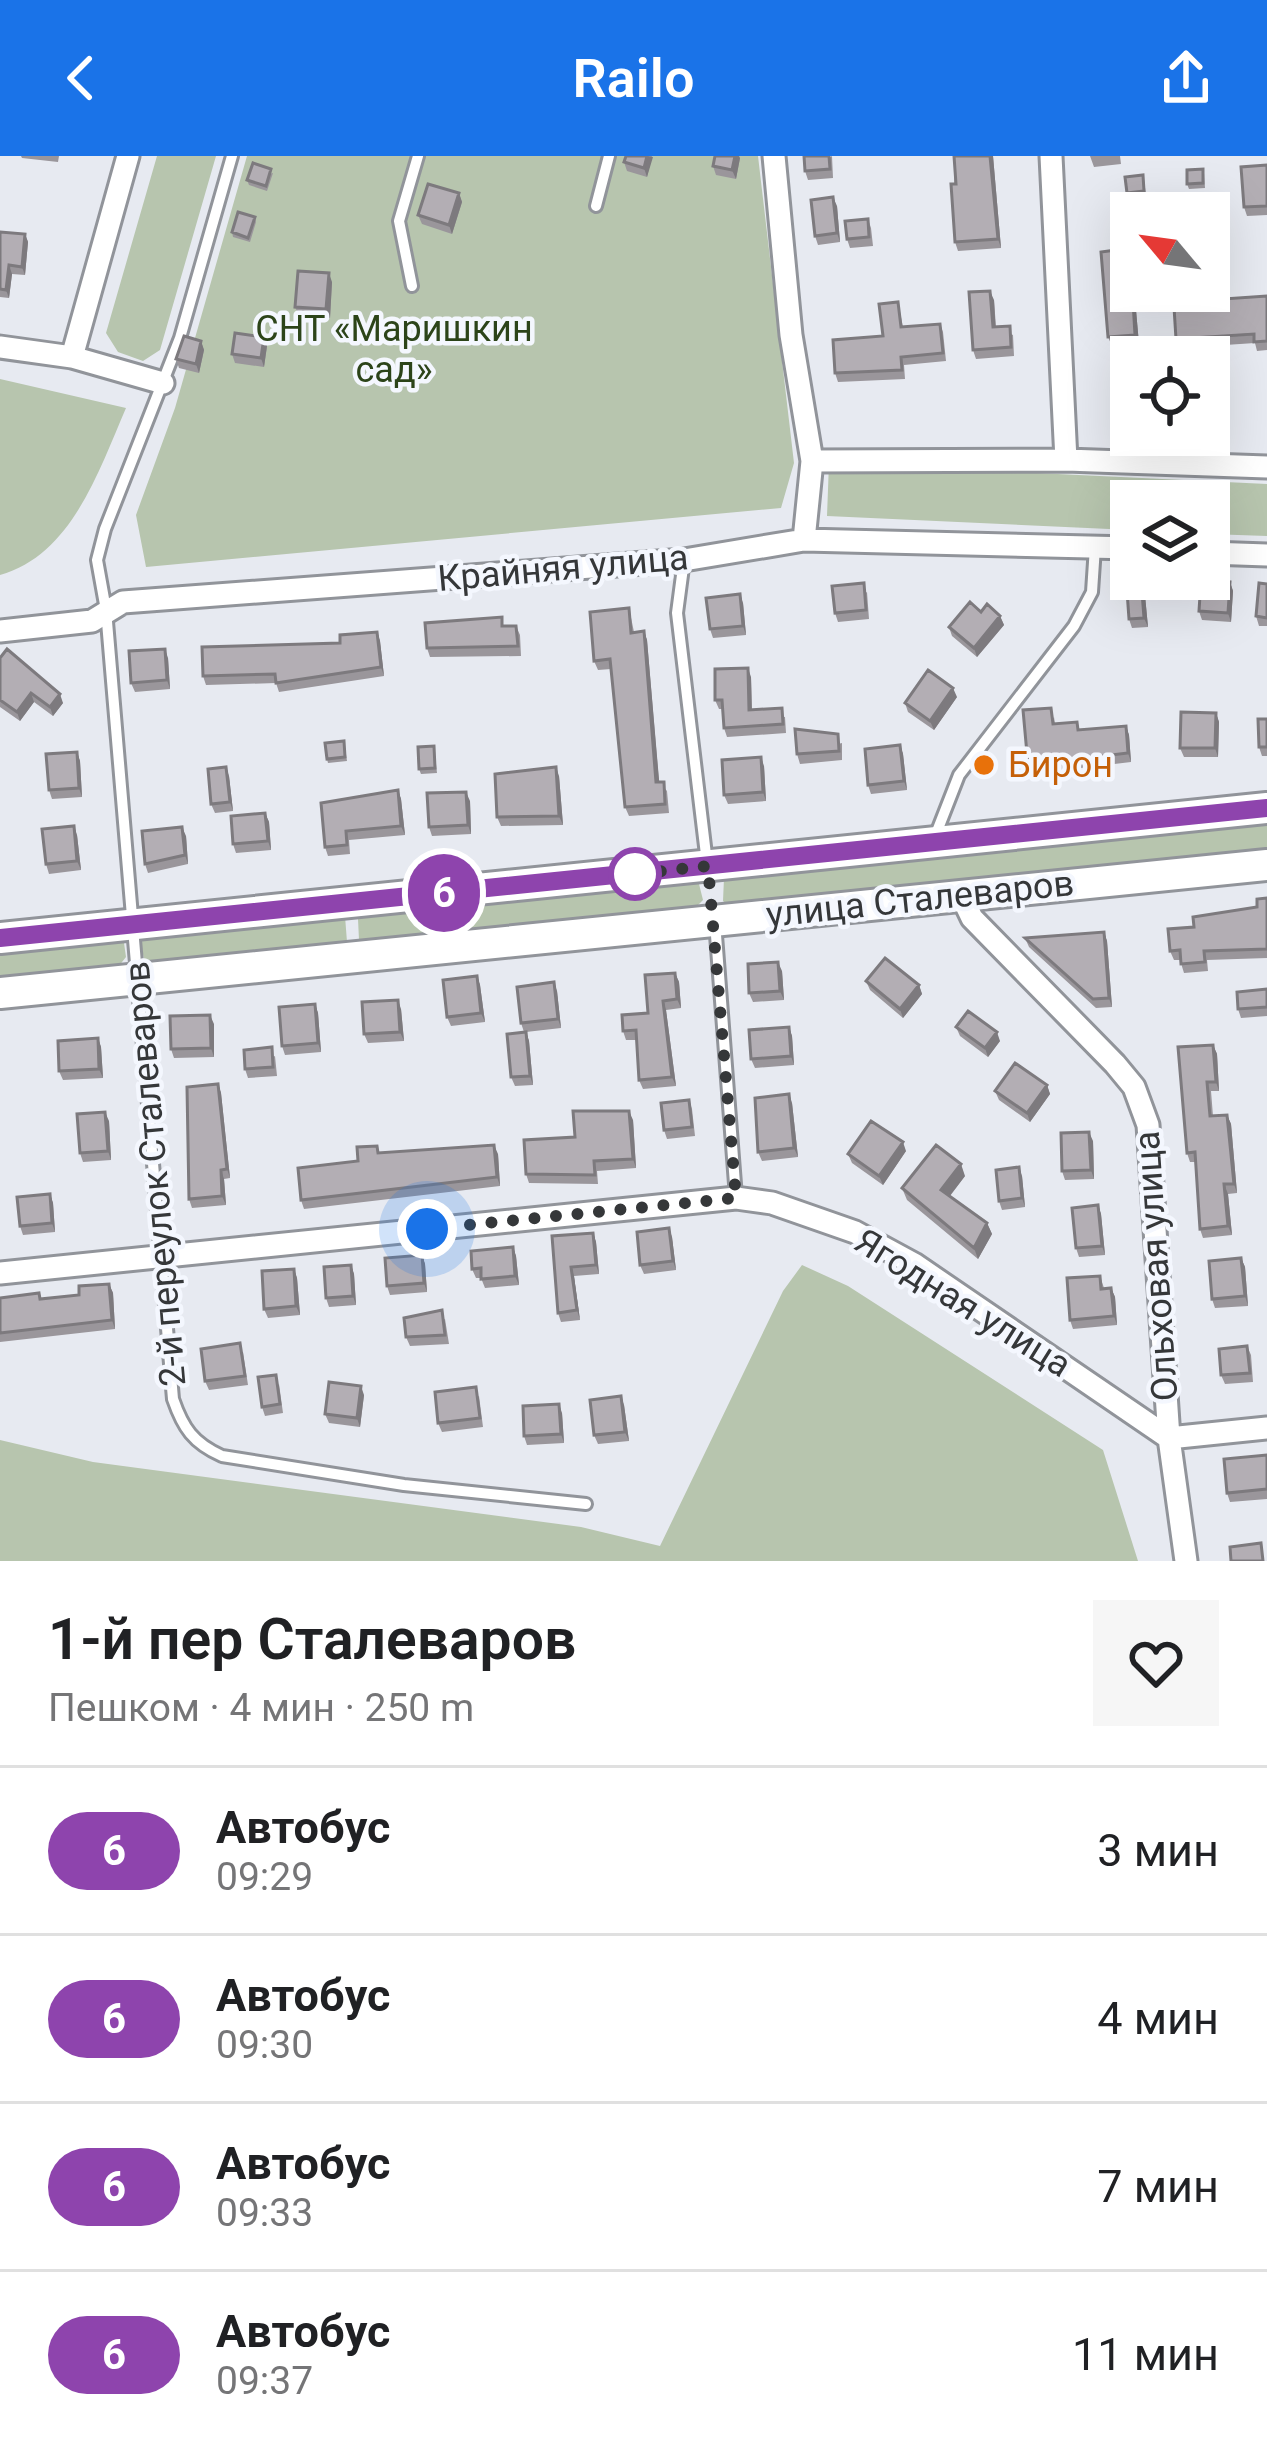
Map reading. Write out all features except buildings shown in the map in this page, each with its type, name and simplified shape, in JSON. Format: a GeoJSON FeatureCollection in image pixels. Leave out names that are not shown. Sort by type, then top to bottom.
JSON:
{"type":"FeatureCollection","features":[{"type":"Feature","properties":{"kind":"main road","name":"улица Сталеваров"},"geometry":{"type":"LineString","coordinates":[[0,938],[1267,808]]}},
{"type":"Feature","properties":{"kind":"main road","name":"улица Сталеваров"},"geometry":{"type":"LineString","coordinates":[[0,993],[1267,865]]}},
{"type":"Feature","properties":{"kind":"main road"},"geometry":{"type":"LineString","coordinates":[[708,866],[714,919]]}},
{"type":"Feature","properties":{"kind":"main road"},"geometry":{"type":"LineString","coordinates":[[351,903],[356,956]]}},
{"type":"Feature","properties":{"kind":"street"},"geometry":{"type":"LineString","coordinates":[[71,357],[128,156]]}},
{"type":"Feature","properties":{"kind":"street"},"geometry":{"type":"LineString","coordinates":[[774,156],[791,335],[812,461],[804,540]]}},
{"type":"Feature","properties":{"kind":"street"},"geometry":{"type":"LineString","coordinates":[[1051,156],[1066,460]]}},
{"type":"Feature","properties":{"kind":"street"},"geometry":{"type":"LineString","coordinates":[[0,347],[71,357],[163,383]]}},
{"type":"Feature","properties":{"kind":"street"},"geometry":{"type":"LineString","coordinates":[[812,461],[1066,460],[1267,467]]}},
{"type":"Feature","properties":{"kind":"street","name":"Крайняя улица"},"geometry":{"type":"LineString","coordinates":[[0,631],[92,621],[122,602],[684,560],[804,540],[1110,547]]}},
{"type":"Feature","properties":{"kind":"street"},"geometry":{"type":"LineString","coordinates":[[1230,554],[1267,556]]}},
{"type":"Feature","properties":{"kind":"street","name":"Ольховая улица"},"geometry":{"type":"LineString","coordinates":[[961,896],[972,918],[1134,1087],[1148,1125],[1169,1438],[1186,1561]]}},
{"type":"Feature","properties":{"kind":"street","name":"Ягодная улица"},"geometry":{"type":"LineString","coordinates":[[0,1273],[736,1198],[772,1203],[855,1232],[914,1264],[1169,1438]]}},
{"type":"Feature","properties":{"kind":"street"},"geometry":{"type":"LineString","coordinates":[[1169,1438],[1267,1428]]}},
{"type":"Feature","properties":{"kind":"lane","name":"2-й переулок Сталеваров"},"geometry":{"type":"LineString","coordinates":[[232,156],[163,383],[97,560],[106,610],[140,979],[173,1399],[182,1426],[198,1445],[221,1456],[404,1485],[586,1504]]}},
{"type":"Feature","properties":{"kind":"lane"},"geometry":{"type":"LineString","coordinates":[[412,286],[399,221],[418,156]]}},
{"type":"Feature","properties":{"kind":"lane"},"geometry":{"type":"LineString","coordinates":[[596,206],[609,156]]}},
{"type":"Feature","properties":{"kind":"lane"},"geometry":{"type":"LineString","coordinates":[[933,842],[958,775],[1074,626],[1092,592],[1095,546]]}},
{"type":"Feature","properties":{"kind":"lane"},"geometry":{"type":"LineString","coordinates":[[684,560],[677,613],[708,866]]}},
{"type":"Feature","properties":{"kind":"lane"},"geometry":{"type":"LineString","coordinates":[[714,919],[736,1198]]}},
{"type":"Feature","properties":{"kind":"green space"},"geometry":{"type":"Polygon","coordinates":[[[157,156],[216,156],[160,350],[143,361],[118,352],[106,333],[157,156]]]}},
{"type":"Feature","properties":{"kind":"green space","name":"СНТ «Маришкин сад»"},"geometry":{"type":"Polygon","coordinates":[[[247,156],[758,156],[794,463],[781,508],[146,567],[136,515],[175,408],[247,156]]]}},
{"type":"Feature","properties":{"kind":"green space"},"geometry":{"type":"Polygon","coordinates":[[[0,379],[126,408],[93,483],[64,530],[25,565],[0,575],[0,379]]]}},
{"type":"Feature","properties":{"kind":"green space"},"geometry":{"type":"Polygon","coordinates":[[[829,463],[1184,480],[1110,480],[1110,529],[827,516],[829,463]]]}},
{"type":"Feature","properties":{"kind":"green space"},"geometry":{"type":"Polygon","coordinates":[[[1230,482],[1267,484],[1267,536],[1230,535],[1230,482]]]}},
{"type":"Feature","properties":{"kind":"green space"},"geometry":{"type":"Polygon","coordinates":[[[1267,816],[1267,853],[728,905],[723,901],[724,878],[1267,816]]]}},
{"type":"Feature","properties":{"kind":"green space"},"geometry":{"type":"Polygon","coordinates":[[[685,878],[699,884],[703,900],[690,913],[368,946],[359,940],[358,919],[363,910],[685,878]]]}},
{"type":"Feature","properties":{"kind":"green space"},"geometry":{"type":"Polygon","coordinates":[[[345,916],[347,942],[341,949],[160,968],[144,960],[141,942],[157,931],[345,916]]]}},
{"type":"Feature","properties":{"kind":"green space"},"geometry":{"type":"Polygon","coordinates":[[[111,935],[124,943],[126,957],[114,972],[0,984],[0,946],[111,935]]]}},
{"type":"Feature","properties":{"kind":"green space"},"geometry":{"type":"Polygon","coordinates":[[[802,1265],[848,1286],[1103,1450],[1138,1561],[0,1561],[0,1440],[93,1462],[581,1527],[660,1546],[783,1291],[802,1265]]]}},
{"type":"Feature","properties":{"kind":"bus line","name":"6"},"geometry":{"type":"LineString","coordinates":[[0,938],[1267,808]]}},
{"type":"Feature","properties":{"kind":"place","name":"Бирон"},"geometry":{"type":"Point","coordinates":[984,765]}},
{"type":"Feature","properties":{"kind":"route"},"geometry":{"type":"LineString","coordinates":[[427,1229],[736,1198],[708,866],[635,874]]}}]}
